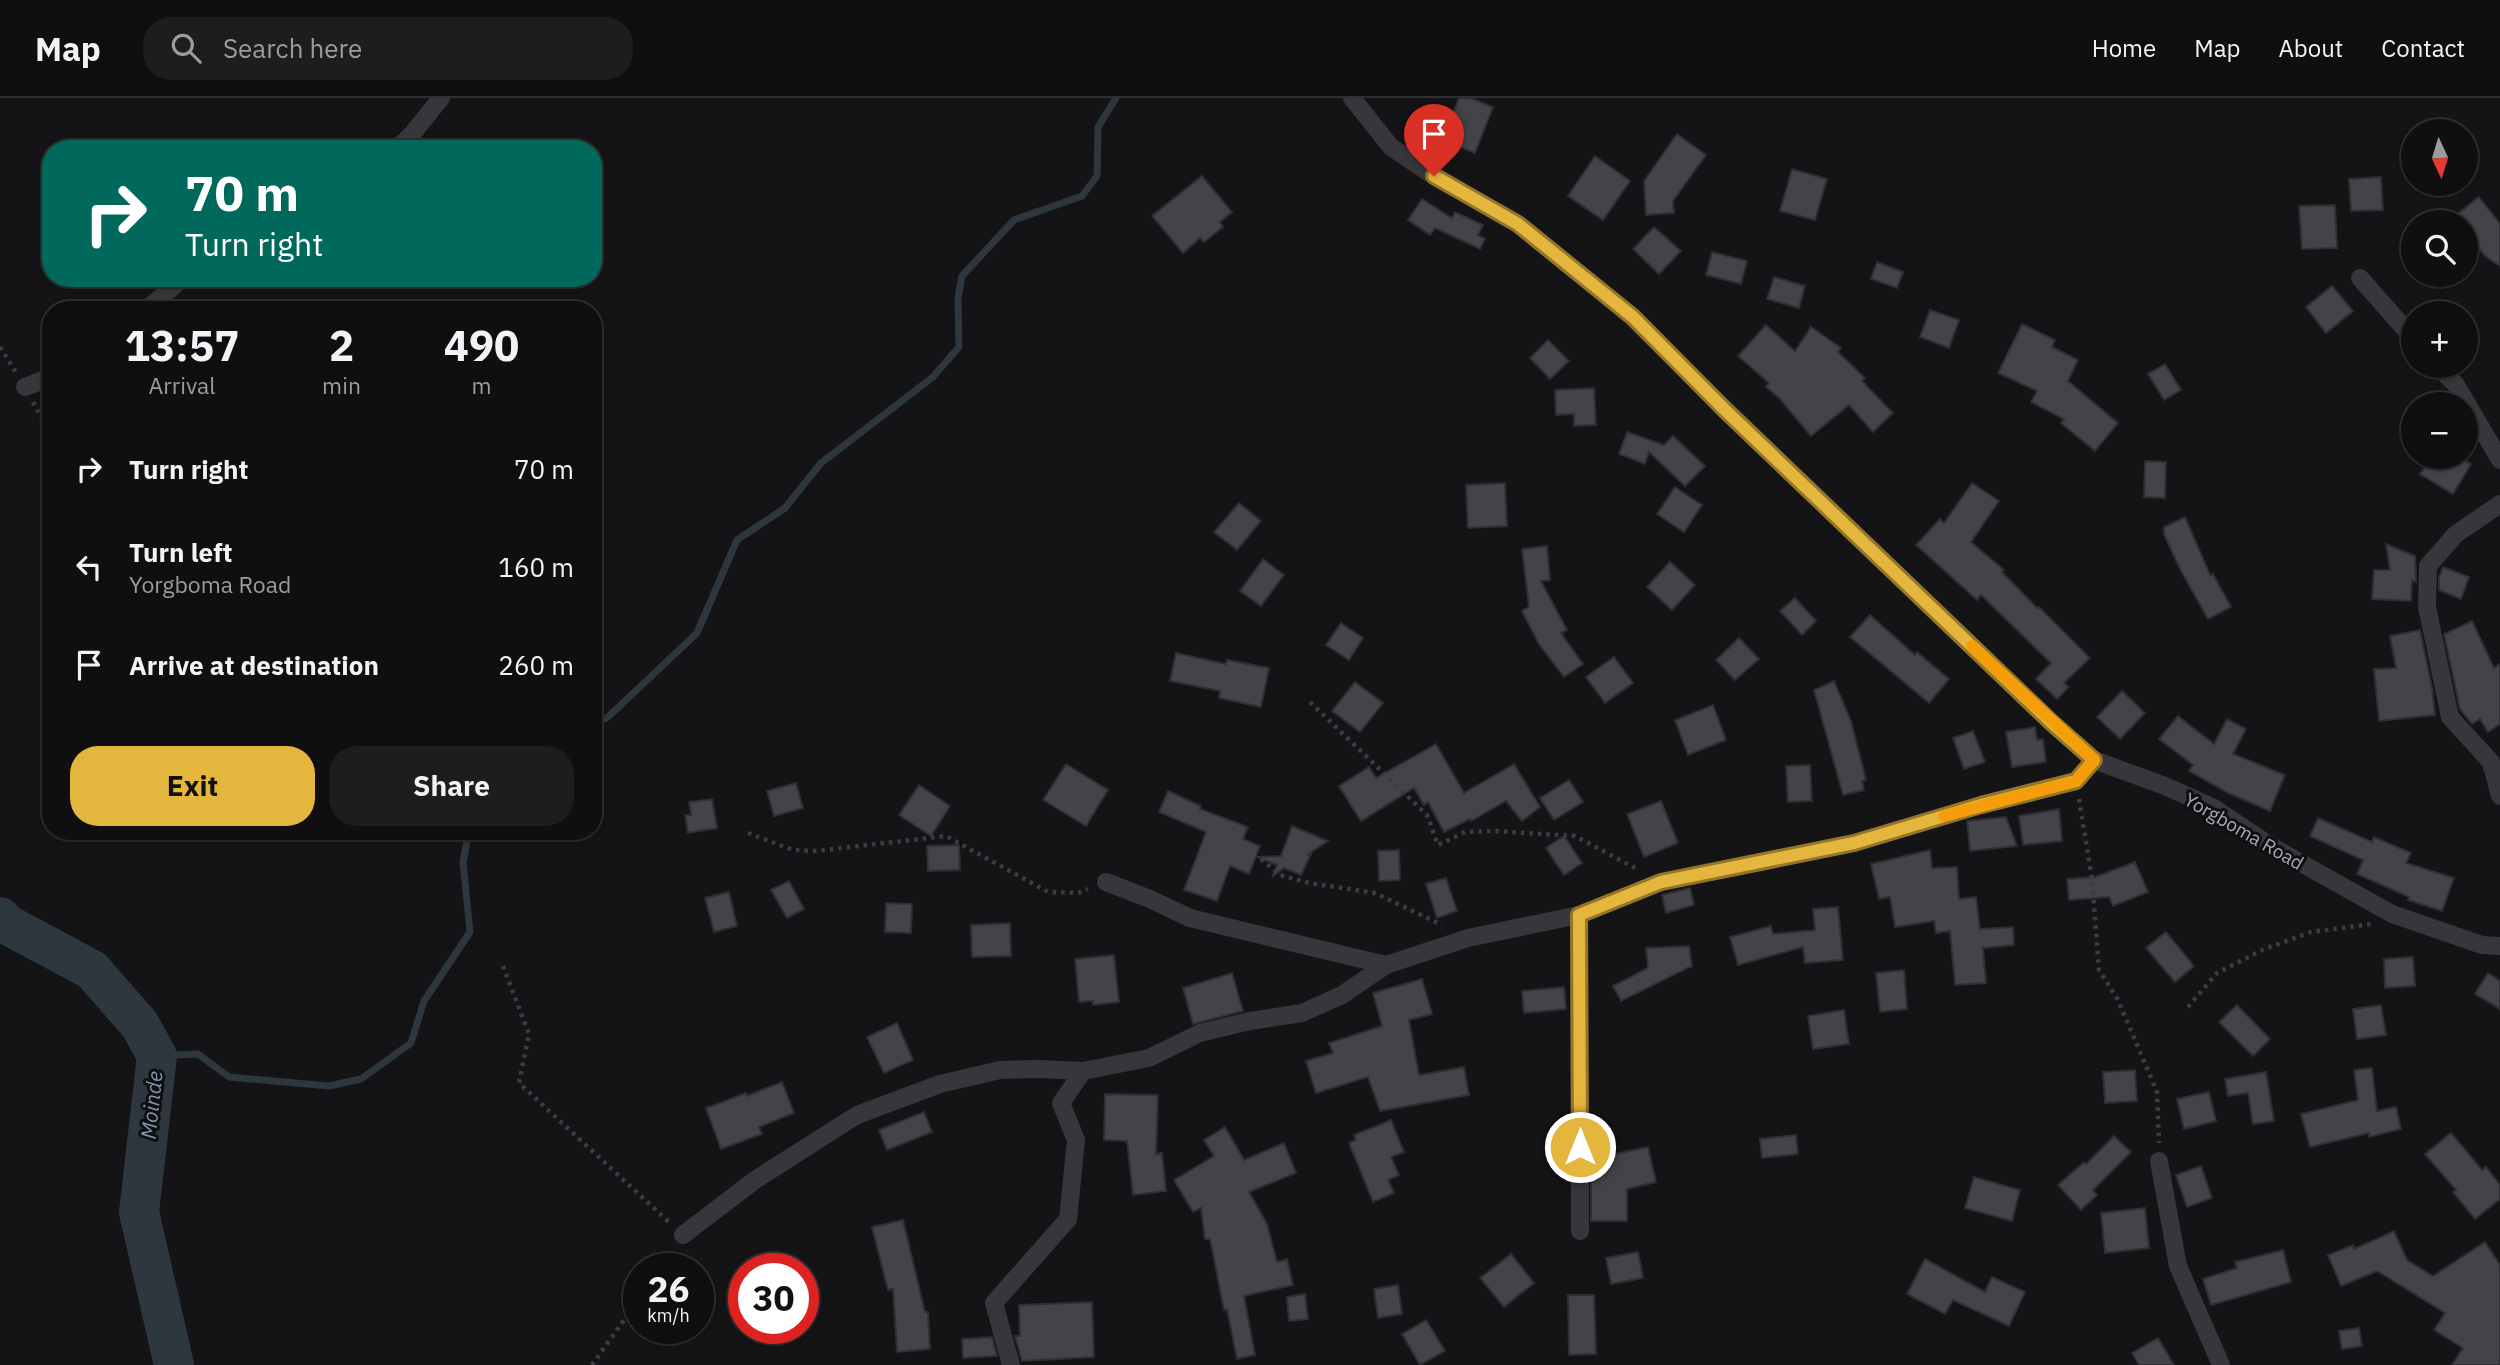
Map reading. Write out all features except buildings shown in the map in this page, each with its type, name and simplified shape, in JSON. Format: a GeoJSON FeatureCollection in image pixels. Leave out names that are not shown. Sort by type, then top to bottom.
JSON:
{"type":"FeatureCollection","features":[{"type":"Feature","properties":{"kind":"street"},"geometry":{"type":"LineString","coordinates":[[406,140],[441,98]]}},
{"type":"Feature","properties":{"kind":"street","name":"Yorgboma Road"},"geometry":{"type":"LineString","coordinates":[[1352,98],[1391,146],[1434,176],[1518,224],[1633,317],[1725,410],[2094,760],[2165,786],[2214,808],[2269,845],[2392,914],[2482,945],[2500,946]]}},
{"type":"Feature","properties":{"kind":"street"},"geometry":{"type":"LineString","coordinates":[[2360,278],[2401,324]]}},
{"type":"Feature","properties":{"kind":"street"},"geometry":{"type":"LineString","coordinates":[[156,301],[172,287]]}},
{"type":"Feature","properties":{"kind":"street"},"geometry":{"type":"LineString","coordinates":[[2449,378],[2500,460]]}},
{"type":"Feature","properties":{"kind":"street"},"geometry":{"type":"LineString","coordinates":[[25,387],[42,380]]}},
{"type":"Feature","properties":{"kind":"street"},"geometry":{"type":"LineString","coordinates":[[2500,505],[2456,534],[2428,566],[2427,607],[2451,717],[2491,762],[2500,796]]}},
{"type":"Feature","properties":{"kind":"street"},"geometry":{"type":"LineString","coordinates":[[683,1235],[755,1180],[857,1115],[940,1084],[1000,1070],[1083,1071],[1149,1058],[1200,1033],[1250,1021],[1302,1013],[1342,995],[1386,965],[1468,938],[1579,915],[1661,882],[1854,843],[1981,805],[2076,781],[2094,760]]}},
{"type":"Feature","properties":{"kind":"street"},"geometry":{"type":"LineString","coordinates":[[1106,883],[1150,899],[1190,918],[1386,965]]}},
{"type":"Feature","properties":{"kind":"street"},"geometry":{"type":"LineString","coordinates":[[1579,915],[1580,1231]]}},
{"type":"Feature","properties":{"kind":"street"},"geometry":{"type":"LineString","coordinates":[[1011,1365],[994,1303],[1068,1220],[1076,1140],[1061,1103],[1083,1071]]}},
{"type":"Feature","properties":{"kind":"street"},"geometry":{"type":"LineString","coordinates":[[2159,1161],[2178,1266],[2221,1365]]}},
{"type":"Feature","properties":{"kind":"path"},"geometry":{"type":"LineString","coordinates":[[1310,702],[1427,815],[1438,845],[1465,832],[1575,835],[1661,882]]}},
{"type":"Feature","properties":{"kind":"path"},"geometry":{"type":"LineString","coordinates":[[2076,781],[2092,879],[2099,970],[2118,1000],[2157,1092],[2159,1161]]}},
{"type":"Feature","properties":{"kind":"path"},"geometry":{"type":"LineString","coordinates":[[748,833],[793,850],[816,851],[946,836],[1048,892],[1077,892],[1106,883]]}},
{"type":"Feature","properties":{"kind":"path"},"geometry":{"type":"LineString","coordinates":[[1262,859],[1280,875],[1309,883],[1375,893],[1468,938]]}},
{"type":"Feature","properties":{"kind":"path"},"geometry":{"type":"LineString","coordinates":[[2188,1007],[2217,973],[2262,950],[2311,932],[2371,924],[2392,914]]}},
{"type":"Feature","properties":{"kind":"path"},"geometry":{"type":"LineString","coordinates":[[503,966],[529,1034],[519,1083],[683,1235],[671,1253]]}},
{"type":"Feature","properties":{"kind":"path"},"geometry":{"type":"LineString","coordinates":[[592,1365],[623,1321]]}},
{"type":"Feature","properties":{"kind":"waterway"},"geometry":{"type":"LineString","coordinates":[[602,720],[697,633],[737,540],[785,508],[821,463],[933,377],[959,347],[958,298],[962,276],[1014,220],[1082,196],[1097,176],[1098,127],[1116,98]]}},
{"type":"Feature","properties":{"kind":"waterway"},"geometry":{"type":"LineString","coordinates":[[157,1056],[198,1054],[229,1077],[329,1086],[361,1079],[411,1043],[424,1001],[470,932],[463,862],[467,840]]}},
{"type":"Feature","properties":{"kind":"waterway","name":"Moinde"},"geometry":{"type":"LineString","coordinates":[[0,917],[8,925],[92,970],[140,1025],[157,1056],[139,1212],[174,1365]]}},
{"type":"Feature","properties":{"kind":"slow traffic"},"geometry":{"type":"LineString","coordinates":[[1944,816],[2076,781],[2094,760],[1972,646]]}},
{"type":"Feature","properties":{"kind":"route"},"geometry":{"type":"LineString","coordinates":[[1434,176],[1518,224],[1633,317],[1725,410],[2094,760],[2076,781],[1981,805],[1854,843],[1661,882],[1579,915],[1580,1147]]}}]}
